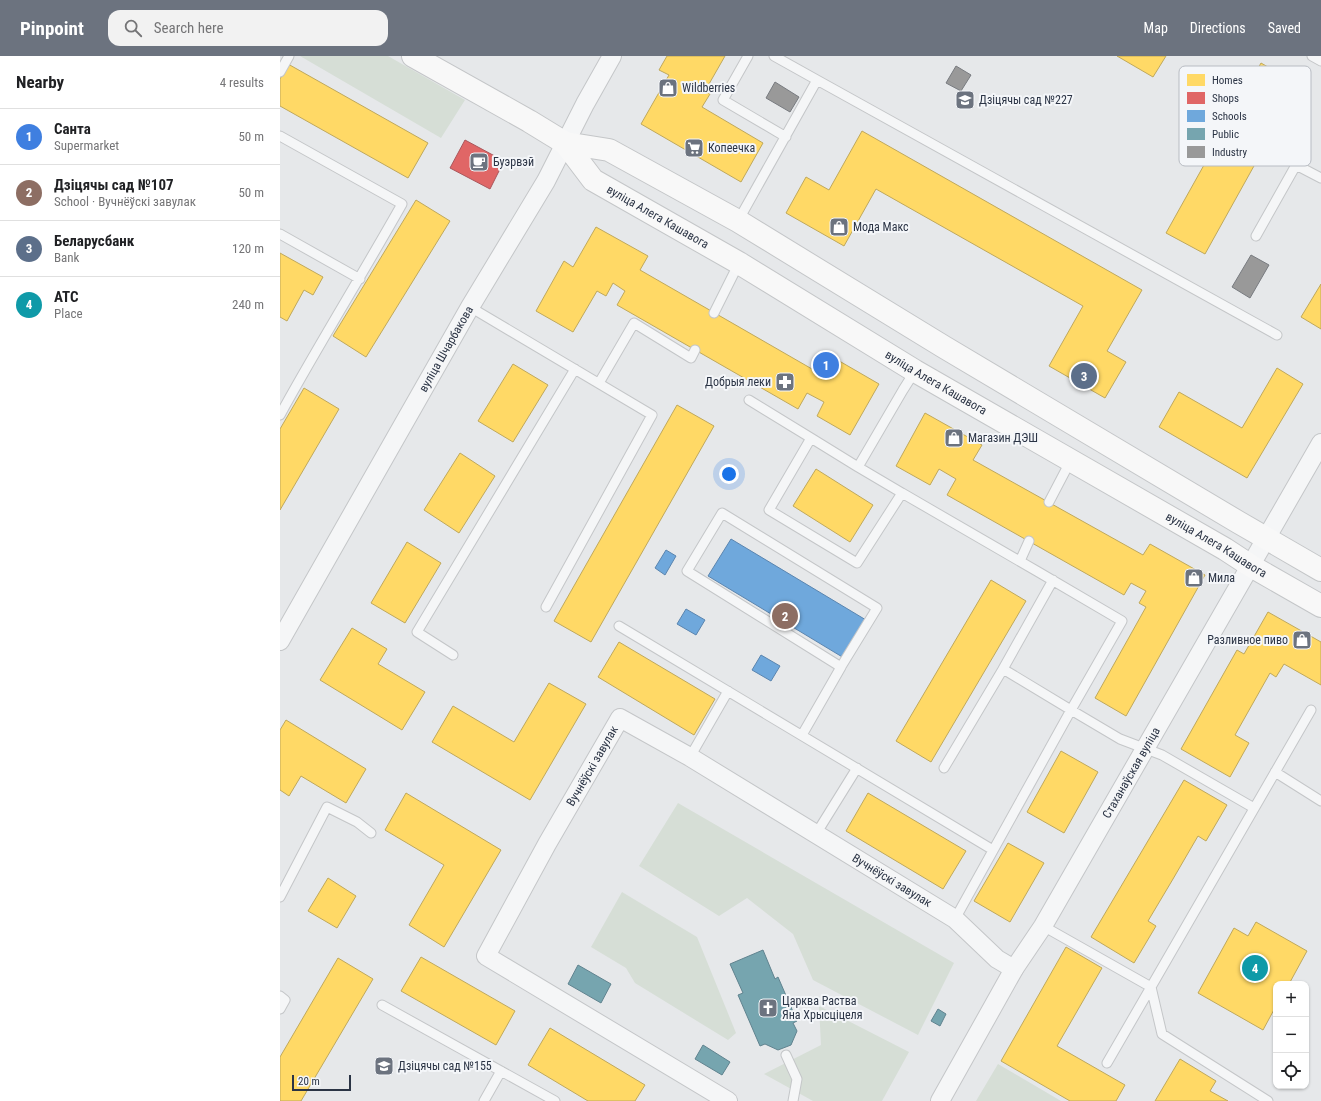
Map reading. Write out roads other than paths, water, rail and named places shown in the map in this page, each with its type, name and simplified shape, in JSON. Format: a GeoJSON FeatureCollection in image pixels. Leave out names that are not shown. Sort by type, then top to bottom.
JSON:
{"type":"FeatureCollection","features":[{"type":"Feature","properties":{"kind":"main road","name":"вуліца Алега Кашавога"},"geometry":{"type":"LineString","coordinates":[[413,56],[529,121],[565,143],[593,180],[739,263],[915,371],[1225,549],[1251,566],[1321,606]]}},
{"type":"Feature","properties":{"kind":"main road","name":"вуліца Алега Кашавога"},"geometry":{"type":"LineString","coordinates":[[565,143],[609,150],[738,221],[951,351],[1321,570]]}},
{"type":"Feature","properties":{"kind":"street","name":"вуліца Шчарбакова"},"geometry":{"type":"LineString","coordinates":[[280,642],[470,307],[546,181],[612,56]]}},
{"type":"Feature","properties":{"kind":"street","name":"Стаханаўская вуліца"},"geometry":{"type":"LineString","coordinates":[[940,1101],[1014,969],[1043,926],[1321,442]]}},
{"type":"Feature","properties":{"kind":"street","name":"Вучнёўскі завулак"},"geometry":{"type":"LineString","coordinates":[[728,1101],[486,956],[547,844],[620,718],[690,757],[955,919],[996,959],[1014,969]]}},
{"type":"Feature","properties":{"kind":"lane"},"geometry":{"type":"LineString","coordinates":[[280,72],[289,56]]}},
{"type":"Feature","properties":{"kind":"lane"},"geometry":{"type":"LineString","coordinates":[[748,56],[723,100],[786,137]]}},
{"type":"Feature","properties":{"kind":"lane"},"geometry":{"type":"LineString","coordinates":[[774,56],[1277,335]]}},
{"type":"Feature","properties":{"kind":"lane"},"geometry":{"type":"LineString","coordinates":[[1312,56],[1321,61]]}},
{"type":"Feature","properties":{"kind":"lane"},"geometry":{"type":"LineString","coordinates":[[738,221],[817,80]]}},
{"type":"Feature","properties":{"kind":"lane"},"geometry":{"type":"LineString","coordinates":[[280,136],[402,204],[280,415]]}},
{"type":"Feature","properties":{"kind":"lane"},"geometry":{"type":"LineString","coordinates":[[1256,236],[1295,166]]}},
{"type":"Feature","properties":{"kind":"lane"},"geometry":{"type":"LineString","coordinates":[[1298,166],[1321,178]]}},
{"type":"Feature","properties":{"kind":"lane"},"geometry":{"type":"LineString","coordinates":[[280,234],[360,279]]}},
{"type":"Feature","properties":{"kind":"lane"},"geometry":{"type":"LineString","coordinates":[[714,313],[739,263]]}},
{"type":"Feature","properties":{"kind":"lane"},"geometry":{"type":"LineString","coordinates":[[470,307],[652,415],[546,608]]}},
{"type":"Feature","properties":{"kind":"lane"},"geometry":{"type":"LineString","coordinates":[[599,383],[634,323],[691,358],[695,350]]}},
{"type":"Feature","properties":{"kind":"lane"},"geometry":{"type":"LineString","coordinates":[[453,655],[417,632],[575,369]]}},
{"type":"Feature","properties":{"kind":"lane"},"geometry":{"type":"LineString","coordinates":[[858,467],[915,371]]}},
{"type":"Feature","properties":{"kind":"lane"},"geometry":{"type":"LineString","coordinates":[[749,400],[858,467],[1053,580],[1122,622],[1071,710],[955,919]]}},
{"type":"Feature","properties":{"kind":"lane"},"geometry":{"type":"LineString","coordinates":[[811,438],[769,510],[857,563],[902,493]]}},
{"type":"Feature","properties":{"kind":"lane"},"geometry":{"type":"LineString","coordinates":[[1049,502],[1070,460]]}},
{"type":"Feature","properties":{"kind":"lane"},"geometry":{"type":"LineString","coordinates":[[802,736],[839,670],[877,608],[722,514],[687,571],[841,667],[839,670]]}},
{"type":"Feature","properties":{"kind":"lane"},"geometry":{"type":"LineString","coordinates":[[1020,561],[1029,542]]}},
{"type":"Feature","properties":{"kind":"lane"},"geometry":{"type":"LineString","coordinates":[[944,768],[1003,669],[1053,580]]}},
{"type":"Feature","properties":{"kind":"lane"},"geometry":{"type":"LineString","coordinates":[[619,626],[993,850]]}},
{"type":"Feature","properties":{"kind":"lane"},"geometry":{"type":"LineString","coordinates":[[1003,669],[1120,739],[1162,755],[1254,808]]}},
{"type":"Feature","properties":{"kind":"lane"},"geometry":{"type":"LineString","coordinates":[[690,757],[728,691]]}},
{"type":"Feature","properties":{"kind":"lane"},"geometry":{"type":"LineString","coordinates":[[1107,1064],[1311,710]]}},
{"type":"Feature","properties":{"kind":"lane"},"geometry":{"type":"LineString","coordinates":[[816,834],[857,768]]}},
{"type":"Feature","properties":{"kind":"lane"},"geometry":{"type":"LineString","coordinates":[[1275,772],[1321,801]]}},
{"type":"Feature","properties":{"kind":"lane"},"geometry":{"type":"LineString","coordinates":[[280,897],[327,807],[357,822],[371,833]]}},
{"type":"Feature","properties":{"kind":"lane"},"geometry":{"type":"LineString","coordinates":[[1043,926],[1151,987],[1162,1034],[1268,1101]]}},
{"type":"Feature","properties":{"kind":"lane"},"geometry":{"type":"LineString","coordinates":[[280,996],[285,1000],[280,1009]]}},
{"type":"Feature","properties":{"kind":"lane"},"geometry":{"type":"LineString","coordinates":[[382,1005],[555,1101]]}},
{"type":"Feature","properties":{"kind":"lane"},"geometry":{"type":"LineString","coordinates":[[786,1055],[797,1079],[793,1101]]}},
{"type":"Feature","properties":{"kind":"lane"},"geometry":{"type":"LineString","coordinates":[[484,1101],[501,1071]]}},
{"type":"Feature","properties":{"kind":"place","name":"Wildberries"},"geometry":{"type":"Point","coordinates":[668,88]}},
{"type":"Feature","properties":{"kind":"place","name":"Дзіцячы сад №227"},"geometry":{"type":"Point","coordinates":[965,100]}},
{"type":"Feature","properties":{"kind":"place","name":"Копеечка"},"geometry":{"type":"Point","coordinates":[694,148]}},
{"type":"Feature","properties":{"kind":"place","name":"Буэрвэй"},"geometry":{"type":"Point","coordinates":[479,162]}},
{"type":"Feature","properties":{"kind":"place","name":"Мода Макс"},"geometry":{"type":"Point","coordinates":[839,227]}},
{"type":"Feature","properties":{"kind":"place","name":"Санта"},"geometry":{"type":"Point","coordinates":[826,365]}},
{"type":"Feature","properties":{"kind":"place","name":"Беларусбанк"},"geometry":{"type":"Point","coordinates":[1084,376]}},
{"type":"Feature","properties":{"kind":"place","name":"Добрыя леки"},"geometry":{"type":"Point","coordinates":[785,382]}},
{"type":"Feature","properties":{"kind":"place","name":"Магазин ДЭШ"},"geometry":{"type":"Point","coordinates":[954,438]}},
{"type":"Feature","properties":{"kind":"place","name":"Мила"},"geometry":{"type":"Point","coordinates":[1194,578]}},
{"type":"Feature","properties":{"kind":"place","name":"Дзіцячы сад №107"},"geometry":{"type":"Point","coordinates":[785,616]}},
{"type":"Feature","properties":{"kind":"place","name":"Разливное пиво"},"geometry":{"type":"Point","coordinates":[1302,640]}},
{"type":"Feature","properties":{"kind":"place","name":"АТС"},"geometry":{"type":"Point","coordinates":[1255,968]}},
{"type":"Feature","properties":{"kind":"place","name":"Царква Раства Яна Хрысціцеля"},"geometry":{"type":"Point","coordinates":[768,1008]}},
{"type":"Feature","properties":{"kind":"place","name":"Дзіцячы сад №155"},"geometry":{"type":"Point","coordinates":[384,1066]}}]}
